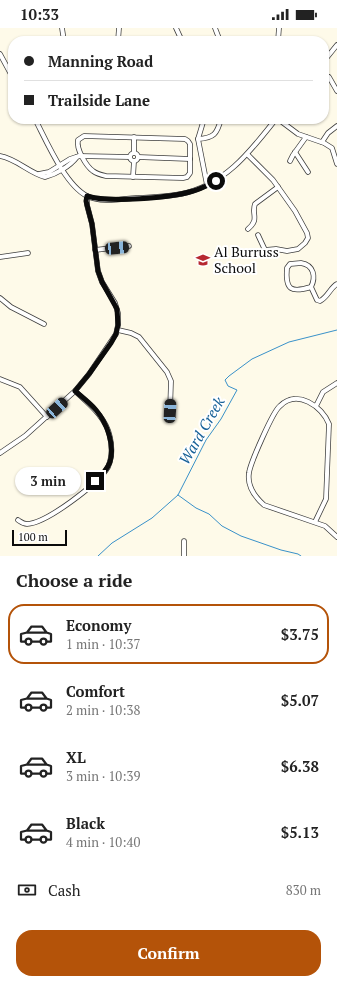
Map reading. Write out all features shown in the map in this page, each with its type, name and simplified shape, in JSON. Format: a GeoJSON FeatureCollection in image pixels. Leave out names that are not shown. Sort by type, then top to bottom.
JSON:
{"type":"FeatureCollection","features":[{"type":"Feature","properties":{"kind":"street"},"geometry":{"type":"LineString","coordinates":[[329,54],[337,45]]}},
{"type":"Feature","properties":{"kind":"street"},"geometry":{"type":"LineString","coordinates":[[0,54],[8,69]]}},
{"type":"Feature","properties":{"kind":"street"},"geometry":{"type":"LineString","coordinates":[[329,77],[337,91]]}},
{"type":"Feature","properties":{"kind":"street"},"geometry":{"type":"LineString","coordinates":[[38,124],[61,167],[73,185],[87,196],[104,199],[174,196],[191,192],[207,185],[229,172],[248,155],[273,124]]}},
{"type":"Feature","properties":{"kind":"street"},"geometry":{"type":"LineString","coordinates":[[202,124],[198,139],[207,185]]}},
{"type":"Feature","properties":{"kind":"street"},"geometry":{"type":"LineString","coordinates":[[198,139],[210,138],[214,136],[219,124]]}},
{"type":"Feature","properties":{"kind":"street"},"geometry":{"type":"LineString","coordinates":[[284,124],[294,132],[322,142],[332,148],[337,164]]}},
{"type":"Feature","properties":{"kind":"street"},"geometry":{"type":"LineString","coordinates":[[322,142],[328,133],[337,126]]}},
{"type":"Feature","properties":{"kind":"street"},"geometry":{"type":"LineString","coordinates":[[81,137],[184,139],[190,144],[190,173],[185,178],[133,177],[99,174],[90,168],[83,156],[77,144],[81,137]]}},
{"type":"Feature","properties":{"kind":"street"},"geometry":{"type":"LineString","coordinates":[[134,137],[134,153],[138,155],[138,157],[190,159]]}},
{"type":"Feature","properties":{"kind":"street"},"geometry":{"type":"LineString","coordinates":[[290,161],[306,137]]}},
{"type":"Feature","properties":{"kind":"street"},"geometry":{"type":"LineString","coordinates":[[295,152],[308,172]]}},
{"type":"Feature","properties":{"kind":"street"},"geometry":{"type":"LineString","coordinates":[[0,156],[10,158],[31,172],[39,174],[61,167],[70,159],[77,157],[130,157],[130,155],[134,153]]}},
{"type":"Feature","properties":{"kind":"street"},"geometry":{"type":"LineString","coordinates":[[248,155],[273,180],[296,211],[308,238],[306,243],[298,249],[287,251],[276,249],[264,252],[258,234]]}},
{"type":"Feature","properties":{"kind":"street"},"geometry":{"type":"LineString","coordinates":[[130,157],[134,162]]}},
{"type":"Feature","properties":{"kind":"street"},"geometry":{"type":"LineString","coordinates":[[133,177],[134,162],[138,157]]}},
{"type":"Feature","properties":{"kind":"street"},"geometry":{"type":"LineString","coordinates":[[248,229],[254,222],[256,216],[254,208],[255,204],[278,187]]}},
{"type":"Feature","properties":{"kind":"street"},"geometry":{"type":"LineString","coordinates":[[0,454],[19,441],[75,391],[111,343],[118,330],[118,313],[115,303],[100,277],[92,224],[86,201],[87,196]]}},
{"type":"Feature","properties":{"kind":"street"},"geometry":{"type":"LineString","coordinates":[[95,250],[129,246]]}},
{"type":"Feature","properties":{"kind":"street"},"geometry":{"type":"LineString","coordinates":[[0,257],[28,253]]}},
{"type":"Feature","properties":{"kind":"street"},"geometry":{"type":"LineString","coordinates":[[301,263],[308,265],[313,272],[314,281],[311,287],[299,291],[291,288],[286,278],[287,268],[290,264],[301,263]]}},
{"type":"Feature","properties":{"kind":"street"},"geometry":{"type":"LineString","coordinates":[[311,287],[320,301],[325,298],[332,287],[337,284]]}},
{"type":"Feature","properties":{"kind":"street"},"geometry":{"type":"LineString","coordinates":[[0,298],[11,307],[44,324]]}},
{"type":"Feature","properties":{"kind":"street"},"geometry":{"type":"LineString","coordinates":[[118,330],[131,333],[139,337],[167,372],[171,381],[170,411]]}},
{"type":"Feature","properties":{"kind":"street"},"geometry":{"type":"LineString","coordinates":[[0,379],[20,387],[47,417]]}},
{"type":"Feature","properties":{"kind":"street"},"geometry":{"type":"LineString","coordinates":[[316,406],[324,392],[337,384]]}},
{"type":"Feature","properties":{"kind":"street"},"geometry":{"type":"LineString","coordinates":[[18,520],[22,523],[28,524],[55,513],[102,475],[110,461],[110,437],[107,429],[96,410],[75,391]]}},
{"type":"Feature","properties":{"kind":"street"},"geometry":{"type":"LineString","coordinates":[[315,522],[326,499],[329,424],[316,406],[302,400],[290,400],[280,405],[273,414],[249,473],[253,493],[264,505],[325,526],[337,537]]}},
{"type":"Feature","properties":{"kind":"street"},"geometry":{"type":"LineString","coordinates":[[184,541],[184,556]]}},
{"type":"Feature","properties":{"kind":"waterway","name":"Ward Creek"},"geometry":{"type":"LineString","coordinates":[[98,556],[112,543],[152,518],[178,495],[206,440],[221,419],[237,390],[228,386],[225,380],[229,376],[252,359],[289,342],[337,330]]}},
{"type":"Feature","properties":{"kind":"waterway"},"geometry":{"type":"LineString","coordinates":[[178,495],[196,508],[209,514],[222,526],[241,536],[301,556]]}},
{"type":"Feature","properties":{"kind":"place","name":"Al Burruss School"},"geometry":{"type":"Point","coordinates":[203,260]}},
{"type":"Feature","properties":{"kind":"route"},"geometry":{"type":"LineString","coordinates":[[95,481],[102,475],[110,461],[110,437],[96,410],[75,391],[84,381],[114,338],[118,330],[118,313],[115,303],[102,282],[98,271],[92,224],[86,201],[87,196],[104,199],[174,196],[196,190],[216,181]]}}]}
